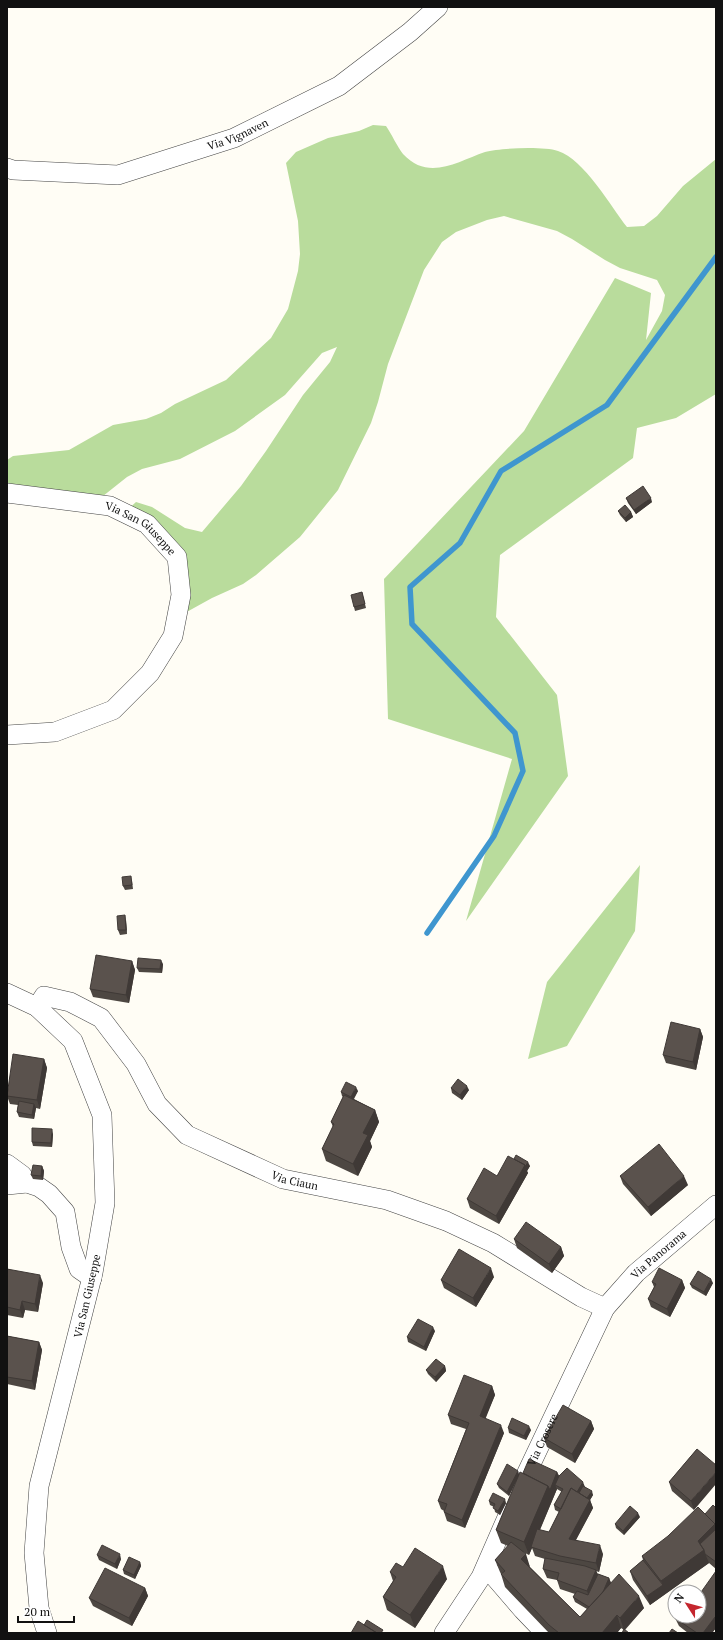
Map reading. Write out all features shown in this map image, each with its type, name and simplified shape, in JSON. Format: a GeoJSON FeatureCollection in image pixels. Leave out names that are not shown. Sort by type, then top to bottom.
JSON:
{"type":"FeatureCollection","features":[{"type":"Feature","properties":{"kind":"street","name":"Via Vignaven"},"geometry":{"type":"LineString","coordinates":[[7,168],[13,170],[118,174],[234,138],[339,86],[410,32],[438,7]]}},
{"type":"Feature","properties":{"kind":"street","name":"Via San Giuseppe"},"geometry":{"type":"LineString","coordinates":[[7,493],[110,506],[147,524],[177,558],[181,596],[173,636],[150,673],[113,710],[55,732],[7,735]]}},
{"type":"Feature","properties":{"kind":"street","name":"Via San Giuseppe"},"geometry":{"type":"LineString","coordinates":[[7,993],[37,1007],[73,1041],[102,1115],[105,1203],[92,1278],[40,1486],[34,1553],[39,1608],[47,1633]]}},
{"type":"Feature","properties":{"kind":"street","name":"Via Ciaun"},"geometry":{"type":"LineString","coordinates":[[37,1007],[44,996],[70,1002],[101,1018],[136,1064],[157,1104],[187,1135],[283,1179],[387,1200],[446,1221],[493,1243],[581,1297],[605,1308]]}},
{"type":"Feature","properties":{"kind":"street"},"geometry":{"type":"LineString","coordinates":[[7,1164],[22,1175],[27,1183]]}},
{"type":"Feature","properties":{"kind":"street"},"geometry":{"type":"LineString","coordinates":[[7,1185],[27,1183],[39,1187],[49,1194],[65,1212],[70,1247],[79,1269],[92,1278]]}},
{"type":"Feature","properties":{"kind":"street","name":"Via Panorama"},"geometry":{"type":"LineString","coordinates":[[605,1308],[636,1273],[716,1205]]}},
{"type":"Feature","properties":{"kind":"street","name":"Via Crosere"},"geometry":{"type":"LineString","coordinates":[[444,1633],[486,1567],[531,1461],[605,1308]]}},
{"type":"Feature","properties":{"kind":"street"},"geometry":{"type":"LineString","coordinates":[[486,1567],[522,1610],[545,1633]]}},
{"type":"Feature","properties":{"kind":"green space"},"geometry":{"type":"Polygon","coordinates":[[[373,125],[386,126],[403,154],[413,162],[423,167],[444,167],[485,152],[501,149],[543,148],[558,151],[578,163],[596,184],[627,227],[644,226],[657,216],[683,186],[716,159],[716,394],[676,418],[637,428],[633,458],[500,555],[496,617],[557,695],[568,776],[466,921],[512,759],[388,719],[384,579],[524,431],[615,278],[651,293],[646,340],[662,311],[665,295],[657,280],[620,268],[557,231],[504,216],[487,220],[456,232],[442,242],[424,270],[388,364],[371,423],[338,490],[300,537],[256,575],[243,584],[212,598],[174,619],[178,568],[124,513],[136,502],[152,507],[185,528],[202,532],[241,486],[303,395],[330,362],[337,347],[322,353],[285,395],[235,431],[180,459],[142,469],[127,477],[93,504],[7,490],[7,460],[13,456],[69,450],[113,425],[146,419],[161,413],[175,404],[226,380],[271,338],[288,309],[298,271],[300,254],[298,221],[286,163],[296,152],[328,138],[359,131],[373,125]]]}},
{"type":"Feature","properties":{"kind":"green space"},"geometry":{"type":"Polygon","coordinates":[[[640,865],[635,931],[567,1046],[528,1059],[547,982],[640,865]]]}},
{"type":"Feature","properties":{"kind":"building"},"geometry":{"type":"Polygon","coordinates":[[[643,486],[651,498],[634,510],[626,498],[643,486]]]}},
{"type":"Feature","properties":{"kind":"building"},"geometry":{"type":"Polygon","coordinates":[[[625,505],[631,512],[625,518],[618,511],[625,505]]]}},
{"type":"Feature","properties":{"kind":"building"},"geometry":{"type":"Polygon","coordinates":[[[362,592],[365,604],[354,607],[351,595],[362,592]]]}},
{"type":"Feature","properties":{"kind":"building"},"geometry":{"type":"Polygon","coordinates":[[[131,876],[132,885],[123,886],[122,877],[131,876]]]}},
{"type":"Feature","properties":{"kind":"building"},"geometry":{"type":"Polygon","coordinates":[[[125,915],[126,930],[118,930],[117,916],[125,915]]]}},
{"type":"Feature","properties":{"kind":"building"},"geometry":{"type":"Polygon","coordinates":[[[96,955],[132,961],[126,995],[90,989],[96,955]]]}},
{"type":"Feature","properties":{"kind":"building"},"geometry":{"type":"Polygon","coordinates":[[[138,958],[161,960],[160,969],[137,968],[138,958]]]}},
{"type":"Feature","properties":{"kind":"building"},"geometry":{"type":"Polygon","coordinates":[[[671,1022],[700,1029],[693,1062],[663,1055],[671,1022]]]}},
{"type":"Feature","properties":{"kind":"building"},"geometry":{"type":"Polygon","coordinates":[[[13,1054],[44,1059],[37,1100],[7,1096],[13,1054]]]}},
{"type":"Feature","properties":{"kind":"building"},"geometry":{"type":"Polygon","coordinates":[[[458,1079],[467,1086],[460,1095],[451,1088],[458,1079]]]}},
{"type":"Feature","properties":{"kind":"building"},"geometry":{"type":"Polygon","coordinates":[[[346,1082],[356,1087],[351,1097],[341,1092],[346,1082]]]}},
{"type":"Feature","properties":{"kind":"building"},"geometry":{"type":"Polygon","coordinates":[[[344,1095],[375,1110],[363,1133],[368,1135],[353,1164],[322,1149],[334,1124],[331,1122],[344,1095]]]}},
{"type":"Feature","properties":{"kind":"building"},"geometry":{"type":"Polygon","coordinates":[[[19,1101],[34,1104],[32,1115],[17,1112],[19,1101]]]}},
{"type":"Feature","properties":{"kind":"building"},"geometry":{"type":"Polygon","coordinates":[[[32,1128],[52,1129],[51,1143],[32,1142],[32,1128]]]}},
{"type":"Feature","properties":{"kind":"building"},"geometry":{"type":"Polygon","coordinates":[[[659,1144],[684,1176],[648,1207],[620,1176],[659,1144]]]}},
{"type":"Feature","properties":{"kind":"building"},"geometry":{"type":"Polygon","coordinates":[[[516,1155],[528,1162],[525,1167],[525,1165],[514,1159],[516,1155]]]}},
{"type":"Feature","properties":{"kind":"building"},"geometry":{"type":"Polygon","coordinates":[[[508,1156],[525,1165],[496,1216],[467,1199],[484,1168],[497,1176],[508,1156]]]}},
{"type":"Feature","properties":{"kind":"building"},"geometry":{"type":"Polygon","coordinates":[[[33,1165],[42,1166],[41,1176],[31,1175],[33,1165]]]}},
{"type":"Feature","properties":{"kind":"building"},"geometry":{"type":"Polygon","coordinates":[[[526,1222],[561,1247],[549,1264],[514,1239],[526,1222]]]}},
{"type":"Feature","properties":{"kind":"building"},"geometry":{"type":"Polygon","coordinates":[[[459,1249],[491,1268],[473,1298],[441,1280],[459,1249]]]}},
{"type":"Feature","properties":{"kind":"building"},"geometry":{"type":"Polygon","coordinates":[[[659,1268],[682,1280],[667,1309],[648,1299],[656,1284],[652,1282],[659,1268]]]}},
{"type":"Feature","properties":{"kind":"building"},"geometry":{"type":"Polygon","coordinates":[[[7,1269],[40,1275],[35,1304],[22,1301],[20,1310],[7,1307],[7,1269]]]}},
{"type":"Feature","properties":{"kind":"building"},"geometry":{"type":"Polygon","coordinates":[[[698,1271],[711,1279],[704,1292],[690,1284],[698,1271]]]}},
{"type":"Feature","properties":{"kind":"building"},"geometry":{"type":"Polygon","coordinates":[[[418,1319],[433,1327],[424,1347],[407,1337],[418,1319]]]}},
{"type":"Feature","properties":{"kind":"building"},"geometry":{"type":"Polygon","coordinates":[[[7,1336],[39,1342],[32,1381],[7,1377],[7,1336]]]}},
{"type":"Feature","properties":{"kind":"building"},"geometry":{"type":"Polygon","coordinates":[[[436,1359],[445,1366],[435,1377],[426,1370],[436,1359]]]}},
{"type":"Feature","properties":{"kind":"building"},"geometry":{"type":"Polygon","coordinates":[[[464,1375],[492,1386],[480,1416],[501,1425],[462,1520],[444,1512],[447,1504],[438,1501],[469,1423],[448,1415],[464,1375]]]}},
{"type":"Feature","properties":{"kind":"building"},"geometry":{"type":"Polygon","coordinates":[[[563,1405],[591,1421],[572,1454],[544,1438],[563,1405]]]}},
{"type":"Feature","properties":{"kind":"building"},"geometry":{"type":"Polygon","coordinates":[[[512,1418],[529,1426],[524,1436],[508,1428],[512,1418]]]}},
{"type":"Feature","properties":{"kind":"building"},"geometry":{"type":"Polygon","coordinates":[[[697,1449],[716,1465],[716,1472],[691,1501],[669,1482],[697,1449]]]}},
{"type":"Feature","properties":{"kind":"building"},"geometry":{"type":"Polygon","coordinates":[[[529,1459],[557,1472],[550,1490],[548,1486],[523,1473],[529,1459]]]}},
{"type":"Feature","properties":{"kind":"building"},"geometry":{"type":"Polygon","coordinates":[[[507,1464],[518,1471],[507,1492],[497,1484],[507,1464]]]}},
{"type":"Feature","properties":{"kind":"building"},"geometry":{"type":"Polygon","coordinates":[[[567,1468],[583,1482],[577,1492],[571,1488],[561,1509],[554,1505],[563,1489],[555,1485],[559,1476],[567,1468]]]}},
{"type":"Feature","properties":{"kind":"building"},"geometry":{"type":"Polygon","coordinates":[[[520,1472],[548,1486],[524,1542],[496,1530],[520,1472]]]}},
{"type":"Feature","properties":{"kind":"building"},"geometry":{"type":"Polygon","coordinates":[[[583,1486],[592,1491],[587,1498],[579,1493],[583,1486]]]}},
{"type":"Feature","properties":{"kind":"building"},"geometry":{"type":"Polygon","coordinates":[[[571,1488],[590,1500],[569,1539],[600,1545],[596,1563],[560,1556],[531,1547],[537,1529],[549,1532],[571,1488]]]}},
{"type":"Feature","properties":{"kind":"building"},"geometry":{"type":"Polygon","coordinates":[[[493,1493],[505,1499],[498,1511],[493,1508],[495,1504],[489,1501],[493,1493]]]}},
{"type":"Feature","properties":{"kind":"building"},"geometry":{"type":"Polygon","coordinates":[[[713,1505],[716,1508],[716,1527],[705,1514],[713,1505]]]}},
{"type":"Feature","properties":{"kind":"building"},"geometry":{"type":"Polygon","coordinates":[[[630,1506],[638,1513],[623,1531],[615,1524],[630,1506]]]}},
{"type":"Feature","properties":{"kind":"building"},"geometry":{"type":"Polygon","coordinates":[[[698,1507],[715,1524],[698,1541],[704,1550],[661,1581],[642,1556],[668,1536],[698,1507]]]}},
{"type":"Feature","properties":{"kind":"building"},"geometry":{"type":"Polygon","coordinates":[[[716,1529],[716,1562],[705,1554],[700,1544],[716,1529]]]}},
{"type":"Feature","properties":{"kind":"building"},"geometry":{"type":"Polygon","coordinates":[[[511,1542],[526,1554],[521,1559],[580,1617],[619,1574],[639,1596],[620,1618],[617,1615],[602,1633],[559,1633],[549,1625],[501,1574],[505,1571],[495,1560],[511,1542]]]}},
{"type":"Feature","properties":{"kind":"building"},"geometry":{"type":"Polygon","coordinates":[[[102,1545],[120,1554],[115,1564],[97,1555],[102,1545]]]}},
{"type":"Feature","properties":{"kind":"building"},"geometry":{"type":"Polygon","coordinates":[[[415,1548],[443,1566],[410,1615],[383,1597],[396,1577],[390,1572],[396,1563],[403,1567],[415,1548]]]}},
{"type":"Feature","properties":{"kind":"building"},"geometry":{"type":"Polygon","coordinates":[[[129,1557],[140,1562],[134,1575],[123,1570],[129,1557]]]}},
{"type":"Feature","properties":{"kind":"building"},"geometry":{"type":"Polygon","coordinates":[[[545,1558],[585,1566],[596,1570],[587,1591],[557,1580],[559,1573],[543,1569],[545,1558]]]}},
{"type":"Feature","properties":{"kind":"building"},"geometry":{"type":"Polygon","coordinates":[[[643,1560],[663,1585],[647,1596],[630,1571],[643,1560]]]}},
{"type":"Feature","properties":{"kind":"building"},"geometry":{"type":"Polygon","coordinates":[[[105,1568],[145,1588],[129,1618],[89,1598],[105,1568]]]}},
{"type":"Feature","properties":{"kind":"building"},"geometry":{"type":"Polygon","coordinates":[[[716,1571],[716,1617],[703,1633],[697,1633],[684,1624],[707,1624],[707,1584],[716,1571]]]}},
{"type":"Feature","properties":{"kind":"building"},"geometry":{"type":"Polygon","coordinates":[[[598,1574],[609,1578],[603,1592],[589,1607],[573,1597],[577,1591],[588,1595],[598,1574]]]}},
{"type":"Feature","properties":{"kind":"building"},"geometry":{"type":"Polygon","coordinates":[[[367,1620],[383,1630],[381,1633],[377,1633],[364,1625],[367,1620]]]}},
{"type":"Feature","properties":{"kind":"building"},"geometry":{"type":"Polygon","coordinates":[[[358,1621],[377,1633],[351,1633],[358,1621]]]}},
{"type":"Feature","properties":{"kind":"building"},"geometry":{"type":"Polygon","coordinates":[[[624,1629],[629,1633],[622,1633],[624,1629]]]}},
{"type":"Feature","properties":{"kind":"building"},"geometry":{"type":"Polygon","coordinates":[[[672,1629],[678,1633],[669,1633],[672,1629]]]}},
{"type":"Feature","properties":{"kind":"waterway"},"geometry":{"type":"LineString","coordinates":[[427,933],[494,836],[523,771],[515,733],[412,624],[410,587],[460,543],[501,471],[607,405],[716,257]]}}]}
